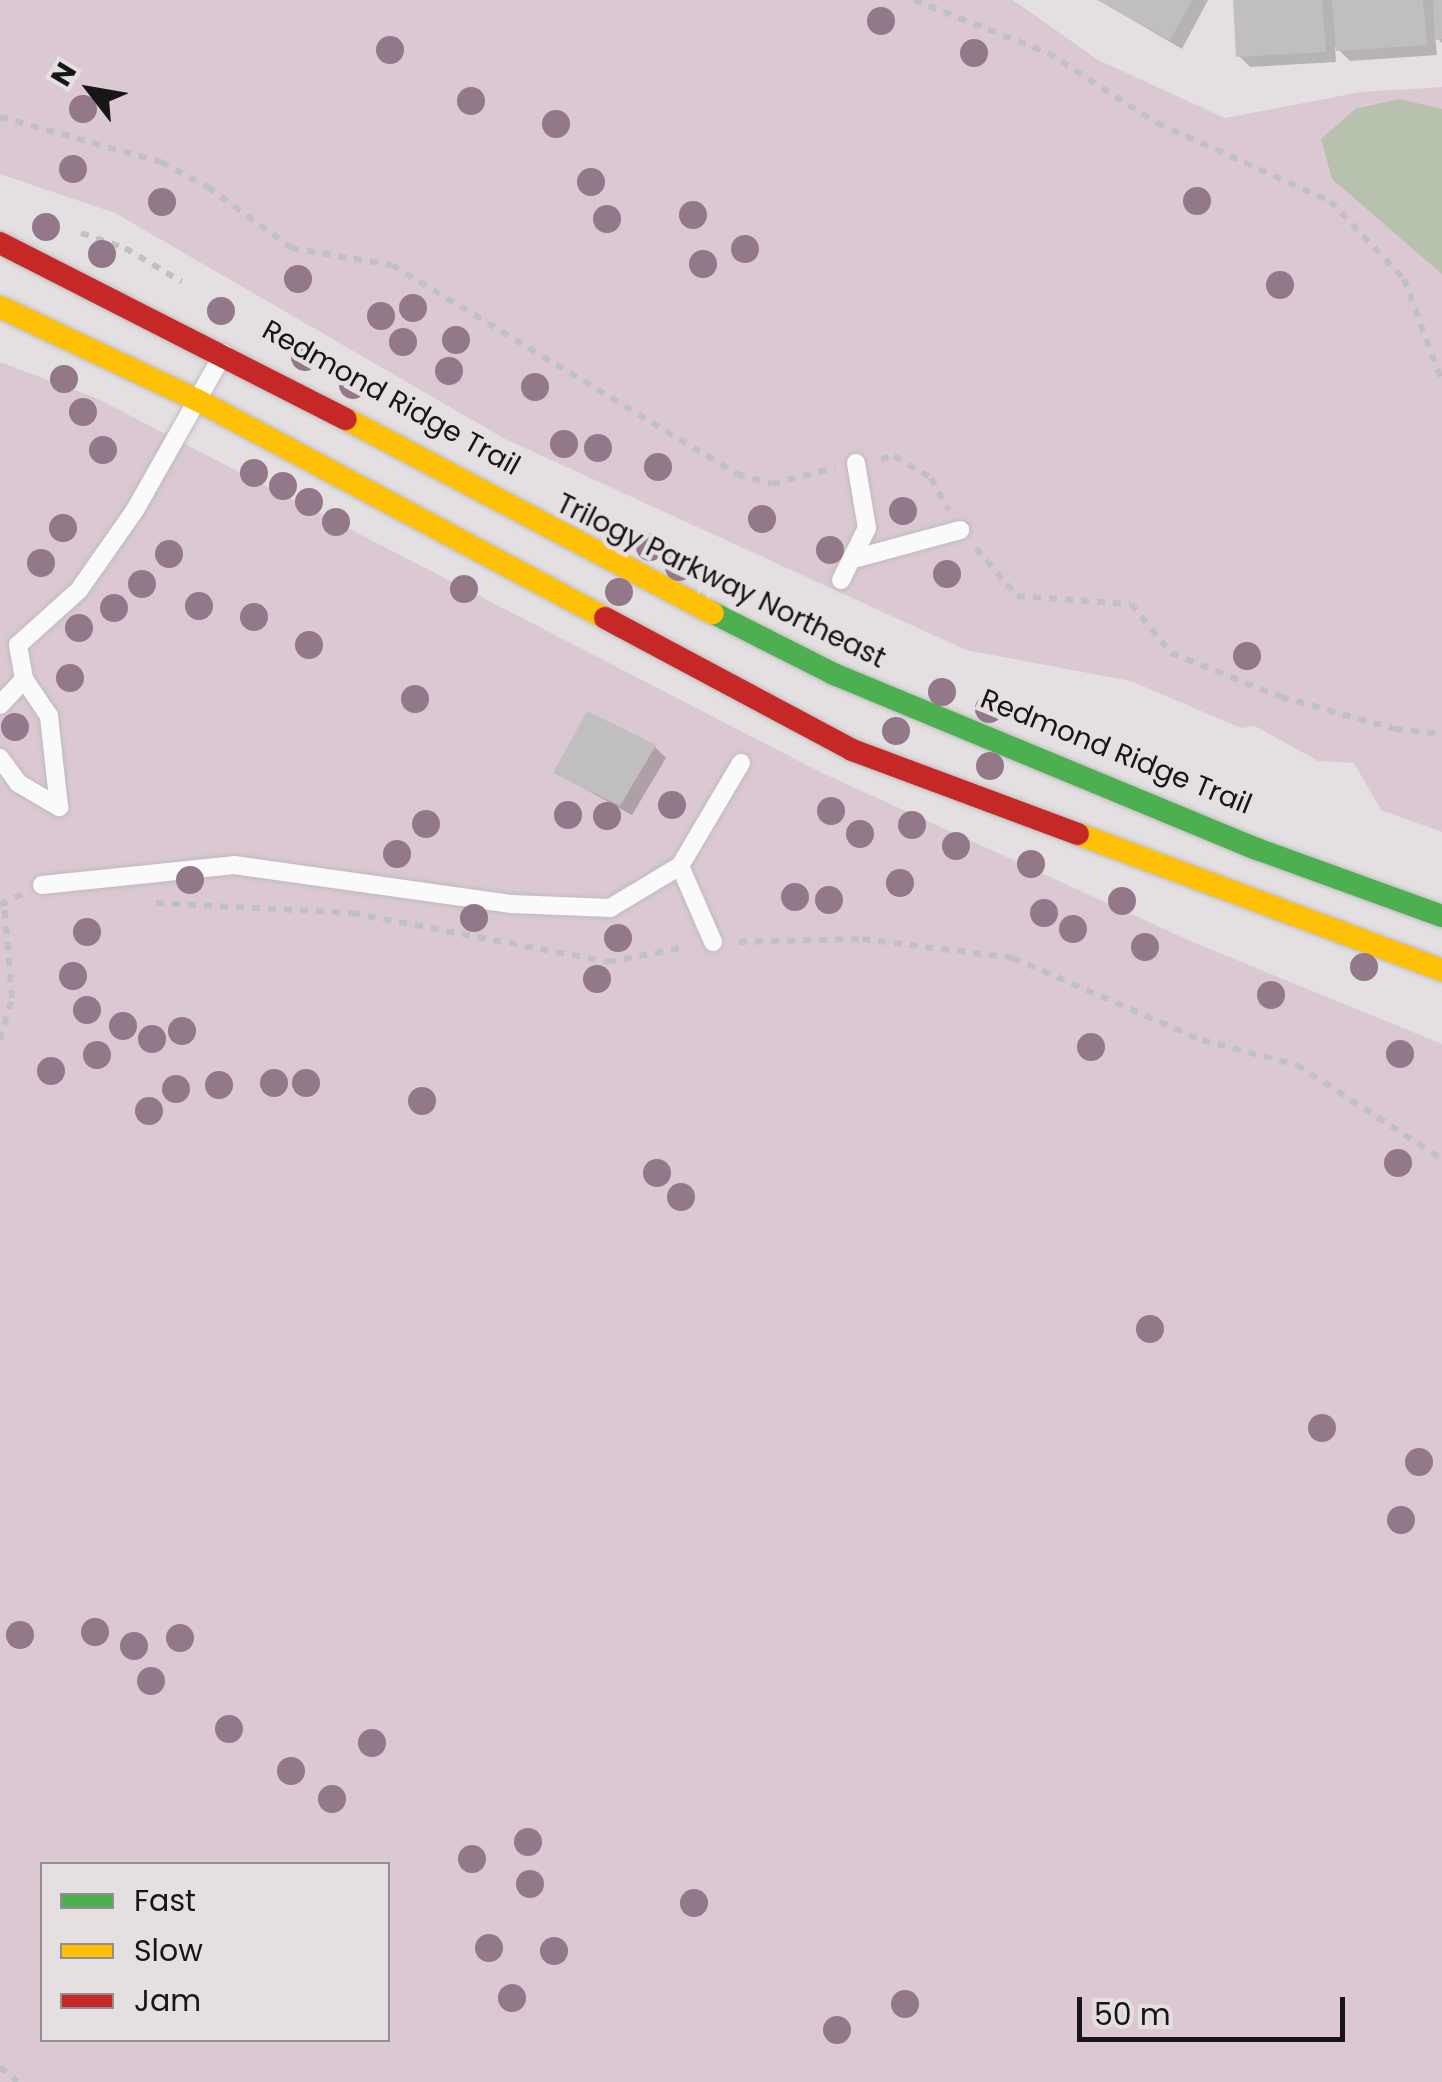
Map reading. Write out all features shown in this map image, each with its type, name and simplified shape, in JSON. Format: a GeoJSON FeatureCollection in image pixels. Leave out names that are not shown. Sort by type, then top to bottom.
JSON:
{"type":"FeatureCollection","features":[{"type":"Feature","properties":{"kind":"street","name":"Trilogy Parkway Northeast"},"geometry":{"type":"LineString","coordinates":[[0,243],[224,352],[496,503],[834,674],[1257,849],[1442,916]]}},
{"type":"Feature","properties":{"kind":"street"},"geometry":{"type":"LineString","coordinates":[[0,306],[197,400],[852,750],[1442,970]]}},
{"type":"Feature","properties":{"kind":"lane"},"geometry":{"type":"LineString","coordinates":[[0,758],[18,783],[59,807],[49,716],[24,679],[18,644],[80,590],[136,510],[224,352]]}},
{"type":"Feature","properties":{"kind":"lane"},"geometry":{"type":"LineString","coordinates":[[841,580],[857,558],[867,528],[856,463]]}},
{"type":"Feature","properties":{"kind":"lane"},"geometry":{"type":"LineString","coordinates":[[857,558],[960,530]]}},
{"type":"Feature","properties":{"kind":"lane"},"geometry":{"type":"LineString","coordinates":[[0,705],[24,679]]}},
{"type":"Feature","properties":{"kind":"lane"},"geometry":{"type":"LineString","coordinates":[[42,885],[234,865],[510,904],[610,908],[680,866],[741,763]]}},
{"type":"Feature","properties":{"kind":"lane"},"geometry":{"type":"LineString","coordinates":[[680,866],[713,942]]}},
{"type":"Feature","properties":{"kind":"path"},"geometry":{"type":"LineString","coordinates":[[914,0],[1048,53],[1156,123],[1330,201],[1404,279],[1442,382]]}},
{"type":"Feature","properties":{"kind":"path"},"geometry":{"type":"LineString","coordinates":[[0,117],[161,162],[208,187],[291,248],[392,265],[737,474],[772,484],[894,456],[931,478],[960,530],[1017,596],[1131,604],[1172,653],[1281,697],[1396,730],[1442,734]]}},
{"type":"Feature","properties":{"kind":"path"},"geometry":{"type":"LineString","coordinates":[[71,230],[125,248],[188,286]]}},
{"type":"Feature","properties":{"kind":"path"},"geometry":{"type":"LineString","coordinates":[[0,1040],[12,998],[2,904],[42,885]]}},
{"type":"Feature","properties":{"kind":"path"},"geometry":{"type":"LineString","coordinates":[[140,904],[352,913],[608,962],[713,942],[862,938],[1012,958],[1202,1040],[1297,1065],[1442,1160]]}},
{"type":"Feature","properties":{"kind":"path"},"geometry":{"type":"LineString","coordinates":[[0,2067],[18,2082]]}},
{"type":"Feature","properties":{"kind":"shaded area"},"geometry":{"type":"Polygon","coordinates":[[[0,0],[1013,0],[1098,60],[1225,118],[1361,92],[1442,87],[1442,832],[1381,810],[1354,763],[1318,761],[1255,726],[1241,728],[1131,681],[966,650],[505,439],[115,213],[0,174],[0,0]]]}},
{"type":"Feature","properties":{"kind":"shaded area"},"geometry":{"type":"Polygon","coordinates":[[[1399,99],[1442,109],[1442,274],[1332,179],[1321,139],[1355,109],[1399,99]]]}},
{"type":"Feature","properties":{"kind":"shaded area"},"geometry":{"type":"Polygon","coordinates":[[[0,362],[98,399],[820,772],[1195,943],[1442,1044],[1442,2082],[0,2082],[0,362]]]}},
{"type":"Feature","properties":{"kind":"building"},"geometry":{"type":"Polygon","coordinates":[[[1097,0],[1192,0],[1170,40],[1097,0]]]}},
{"type":"Feature","properties":{"kind":"building"},"geometry":{"type":"Polygon","coordinates":[[[1233,0],[1322,0],[1326,52],[1236,57],[1233,0]]]}},
{"type":"Feature","properties":{"kind":"building"},"geometry":{"type":"Polygon","coordinates":[[[1332,0],[1423,0],[1427,45],[1336,51],[1332,0]]]}},
{"type":"Feature","properties":{"kind":"building"},"geometry":{"type":"Polygon","coordinates":[[[1433,0],[1442,0],[1442,39],[1435,40],[1433,0]]]}},
{"type":"Feature","properties":{"kind":"building"},"geometry":{"type":"Polygon","coordinates":[[[587,711],[656,745],[620,806],[553,773],[587,711]]]}},
{"type":"Feature","properties":{"kind":"traffic: fast"},"geometry":{"type":"LineString","coordinates":[[713,613],[834,674],[1257,849],[1442,916]]}},
{"type":"Feature","properties":{"kind":"traffic: slow"},"geometry":{"type":"LineString","coordinates":[[0,307],[197,400],[605,618]]}},
{"type":"Feature","properties":{"kind":"traffic: slow"},"geometry":{"type":"LineString","coordinates":[[346,419],[713,613]]}},
{"type":"Feature","properties":{"kind":"traffic: slow"},"geometry":{"type":"LineString","coordinates":[[1078,834],[1442,970]]}},
{"type":"Feature","properties":{"kind":"traffic: jam"},"geometry":{"type":"LineString","coordinates":[[0,243],[346,419]]}},
{"type":"Feature","properties":{"kind":"traffic: jam"},"geometry":{"type":"LineString","coordinates":[[605,618],[852,750],[1078,834]]}}]}
